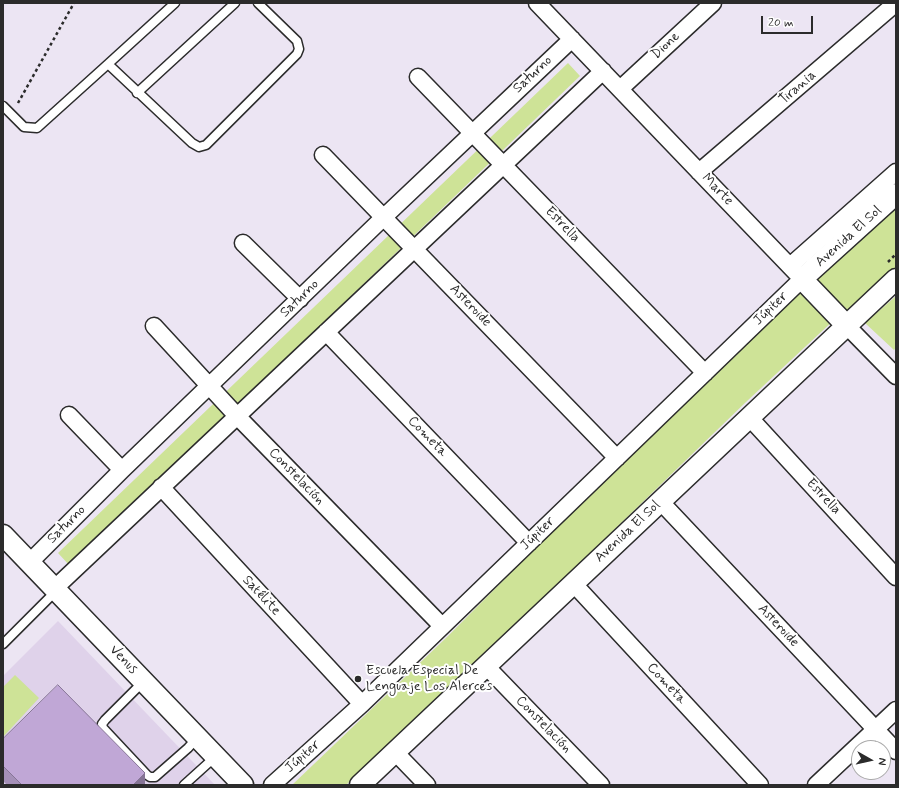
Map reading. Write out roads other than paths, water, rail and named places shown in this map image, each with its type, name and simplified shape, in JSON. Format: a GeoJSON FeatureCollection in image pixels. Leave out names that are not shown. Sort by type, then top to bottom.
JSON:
{"type":"FeatureCollection","features":[{"type":"Feature","properties":{"kind":"street","name":"Marte"},"geometry":{"type":"LineString","coordinates":[[537,3],[846,325],[895,373]]}},
{"type":"Feature","properties":{"kind":"street","name":"Dione"},"geometry":{"type":"LineString","coordinates":[[620,89],[713,3]]}},
{"type":"Feature","properties":{"kind":"street","name":"Tirania"},"geometry":{"type":"LineString","coordinates":[[700,172],[896,3]]}},
{"type":"Feature","properties":{"kind":"street","name":"Saturno"},"geometry":{"type":"LineString","coordinates":[[30,562],[122,470],[472,132],[572,39]]}},
{"type":"Feature","properties":{"kind":"street"},"geometry":{"type":"LineString","coordinates":[[56,589],[603,71]]}},
{"type":"Feature","properties":{"kind":"street","name":"Estrella"},"geometry":{"type":"LineString","coordinates":[[418,77],[705,372]]}},
{"type":"Feature","properties":{"kind":"street","name":"Asteroide"},"geometry":{"type":"LineString","coordinates":[[323,155],[617,458]]}},
{"type":"Feature","properties":{"kind":"street","name":"Júpiter"},"geometry":{"type":"LineString","coordinates":[[272,785],[362,704],[705,372],[796,272],[896,172]]}},
{"type":"Feature","properties":{"kind":"street","name":"Avenida El Sol"},"geometry":{"type":"LineString","coordinates":[[796,272],[896,194]]}},
{"type":"Feature","properties":{"kind":"street"},"geometry":{"type":"LineString","coordinates":[[243,243],[300,299]]}},
{"type":"Feature","properties":{"kind":"street","name":"Avenida El Sol"},"geometry":{"type":"LineString","coordinates":[[360,785],[896,278]]}},
{"type":"Feature","properties":{"kind":"street","name":"Constelación"},"geometry":{"type":"LineString","coordinates":[[154,326],[237,416],[442,626]]}},
{"type":"Feature","properties":{"kind":"street","name":"Cometa"},"geometry":{"type":"LineString","coordinates":[[326,332],[529,543]]}},
{"type":"Feature","properties":{"kind":"street"},"geometry":{"type":"LineString","coordinates":[[69,415],[122,470]]}},
{"type":"Feature","properties":{"kind":"street","name":"Estrella"},"geometry":{"type":"LineString","coordinates":[[749,417],[896,577]]}},
{"type":"Feature","properties":{"kind":"street","name":"Satélite"},"geometry":{"type":"LineString","coordinates":[[162,487],[362,704]]}},
{"type":"Feature","properties":{"kind":"street","name":"Asteroide"},"geometry":{"type":"LineString","coordinates":[[660,501],[896,751]]}},
{"type":"Feature","properties":{"kind":"street","name":"Venus"},"geometry":{"type":"LineString","coordinates":[[3,535],[243,785]]}},
{"type":"Feature","properties":{"kind":"street","name":"Cometa"},"geometry":{"type":"LineString","coordinates":[[573,583],[760,785]]}},
{"type":"Feature","properties":{"kind":"street","name":"Constelación"},"geometry":{"type":"LineString","coordinates":[[486,666],[601,785]]}},
{"type":"Feature","properties":{"kind":"street"},"geometry":{"type":"LineString","coordinates":[[816,785],[896,710]]}},
{"type":"Feature","properties":{"kind":"street"},"geometry":{"type":"LineString","coordinates":[[395,752],[428,785]]}},
{"type":"Feature","properties":{"kind":"lane"},"geometry":{"type":"LineString","coordinates":[[3,106],[24,127],[37,128],[175,3]]}},
{"type":"Feature","properties":{"kind":"lane"},"geometry":{"type":"LineString","coordinates":[[137,93],[235,3]]}},
{"type":"Feature","properties":{"kind":"lane"},"geometry":{"type":"LineString","coordinates":[[108,64],[137,93],[192,143],[199,147],[206,145],[297,54],[299,49],[297,41],[258,3]]}},
{"type":"Feature","properties":{"kind":"lane"},"geometry":{"type":"LineString","coordinates":[[3,644],[56,589]]}},
{"type":"Feature","properties":{"kind":"lane"},"geometry":{"type":"LineString","coordinates":[[144,681],[102,724],[147,775],[150,777],[155,777],[188,748],[197,737]]}},
{"type":"Feature","properties":{"kind":"lane"},"geometry":{"type":"LineString","coordinates":[[184,785],[216,756]]}},
{"type":"Feature","properties":{"kind":"place","name":"Escuela Especial De Lenguaje Los Alerces"},"geometry":{"type":"Point","coordinates":[358,679]}}]}
